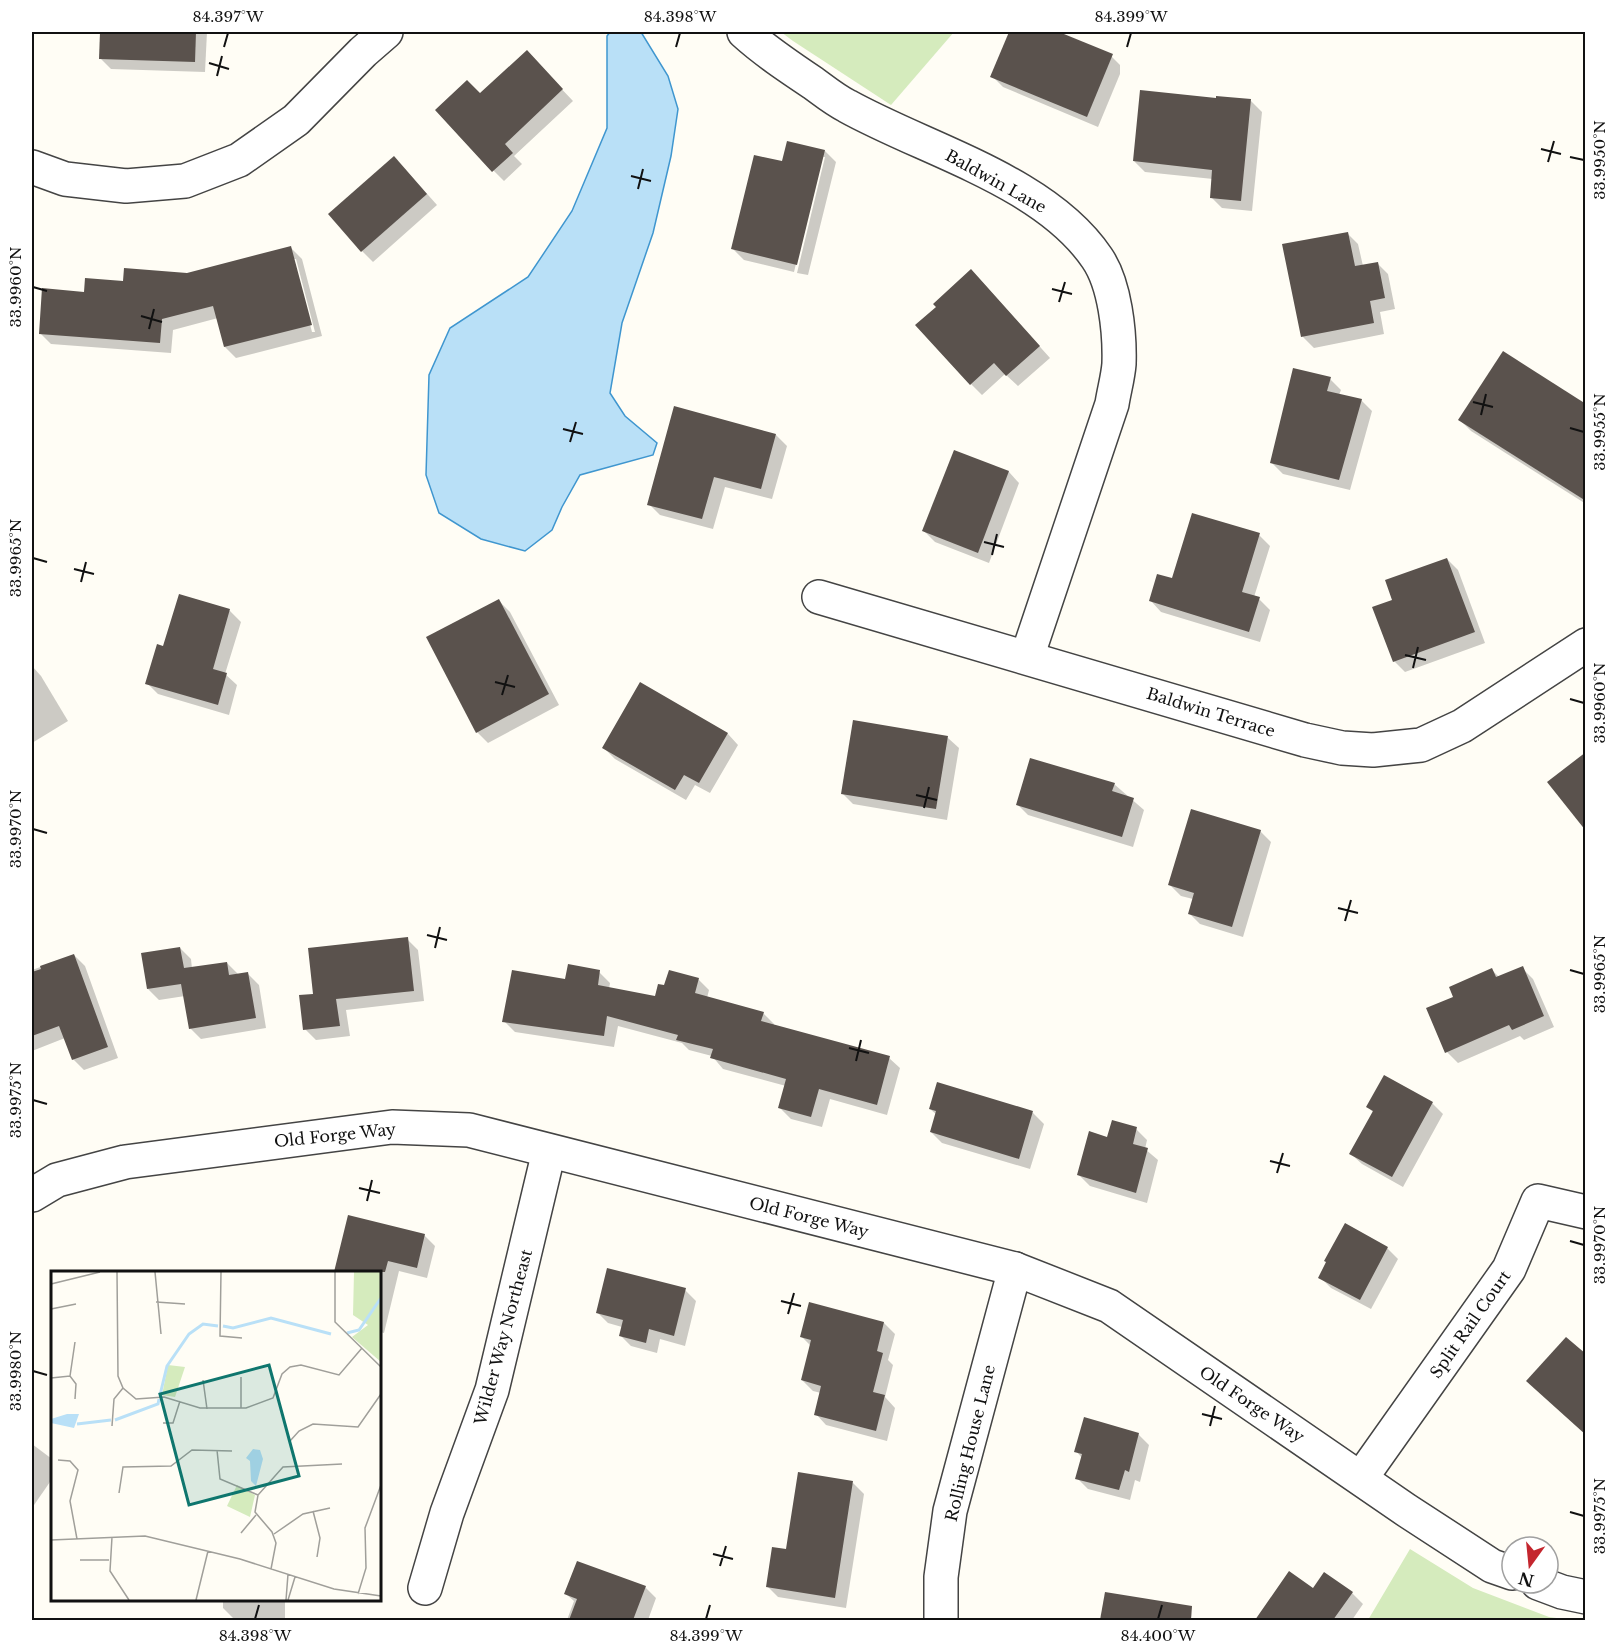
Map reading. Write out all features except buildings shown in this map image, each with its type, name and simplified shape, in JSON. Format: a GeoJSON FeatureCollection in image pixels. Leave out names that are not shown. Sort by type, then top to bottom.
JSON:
{"type":"FeatureCollection","features":[{"type":"Feature","properties":{"kind":"street"},"geometry":{"type":"LineString","coordinates":[[32,167],[65,179],[126,186],[185,181],[239,159],[296,120],[386,32]]}},
{"type":"Feature","properties":{"kind":"street","name":"Baldwin Lane"},"geometry":{"type":"LineString","coordinates":[[744,32],[766,51],[846,106],[989,174],[1036,200],[1063,220],[1099,260],[1112,293],[1117,323],[1119,365],[1112,404],[1027,657]]}},
{"type":"Feature","properties":{"kind":"street","name":"Baldwin Terrace"},"geometry":{"type":"LineString","coordinates":[[819,597],[1305,740],[1342,748],[1373,750],[1421,745],[1462,726],[1586,645]]}},
{"type":"Feature","properties":{"kind":"street","name":"Old Forge Way"},"geometry":{"type":"LineString","coordinates":[[32,1195],[57,1180],[125,1162],[392,1127],[469,1130],[1015,1269],[1109,1306],[1361,1478],[1492,1566],[1500,1569]]}},
{"type":"Feature","properties":{"kind":"street","name":"Wilder Way Northeast"},"geometry":{"type":"LineString","coordinates":[[425,1588],[447,1513],[492,1390],[549,1151]]}},
{"type":"Feature","properties":{"kind":"street","name":"Split Rail Court"},"geometry":{"type":"LineString","coordinates":[[1361,1478],[1509,1269],[1538,1201],[1586,1212]]}},
{"type":"Feature","properties":{"kind":"street","name":"Rolling House Lane"},"geometry":{"type":"LineString","coordinates":[[941,1620],[941,1577],[950,1511],[1015,1269]]}},
{"type":"Feature","properties":{"kind":"street"},"geometry":{"type":"LineString","coordinates":[[1560,1591],[1586,1597]]}},
{"type":"Feature","properties":{"kind":"green space"},"geometry":{"type":"Polygon","coordinates":[[[781,32],[954,32],[891,105],[781,32]]]}},
{"type":"Feature","properties":{"kind":"green space"},"geometry":{"type":"Polygon","coordinates":[[[1410,1549],[1473,1588],[1549,1617],[1572,1620],[1368,1620],[1410,1549]]]}},
{"type":"Feature","properties":{"kind":"water"},"geometry":{"type":"Polygon","coordinates":[[[610,32],[641,32],[668,76],[678,109],[671,156],[653,233],[622,323],[610,393],[625,416],[657,443],[653,455],[580,475],[552,530],[525,551],[481,539],[439,513],[426,475],[429,375],[450,328],[528,277],[572,211],[607,128],[607,36],[610,32]]]}}]}
